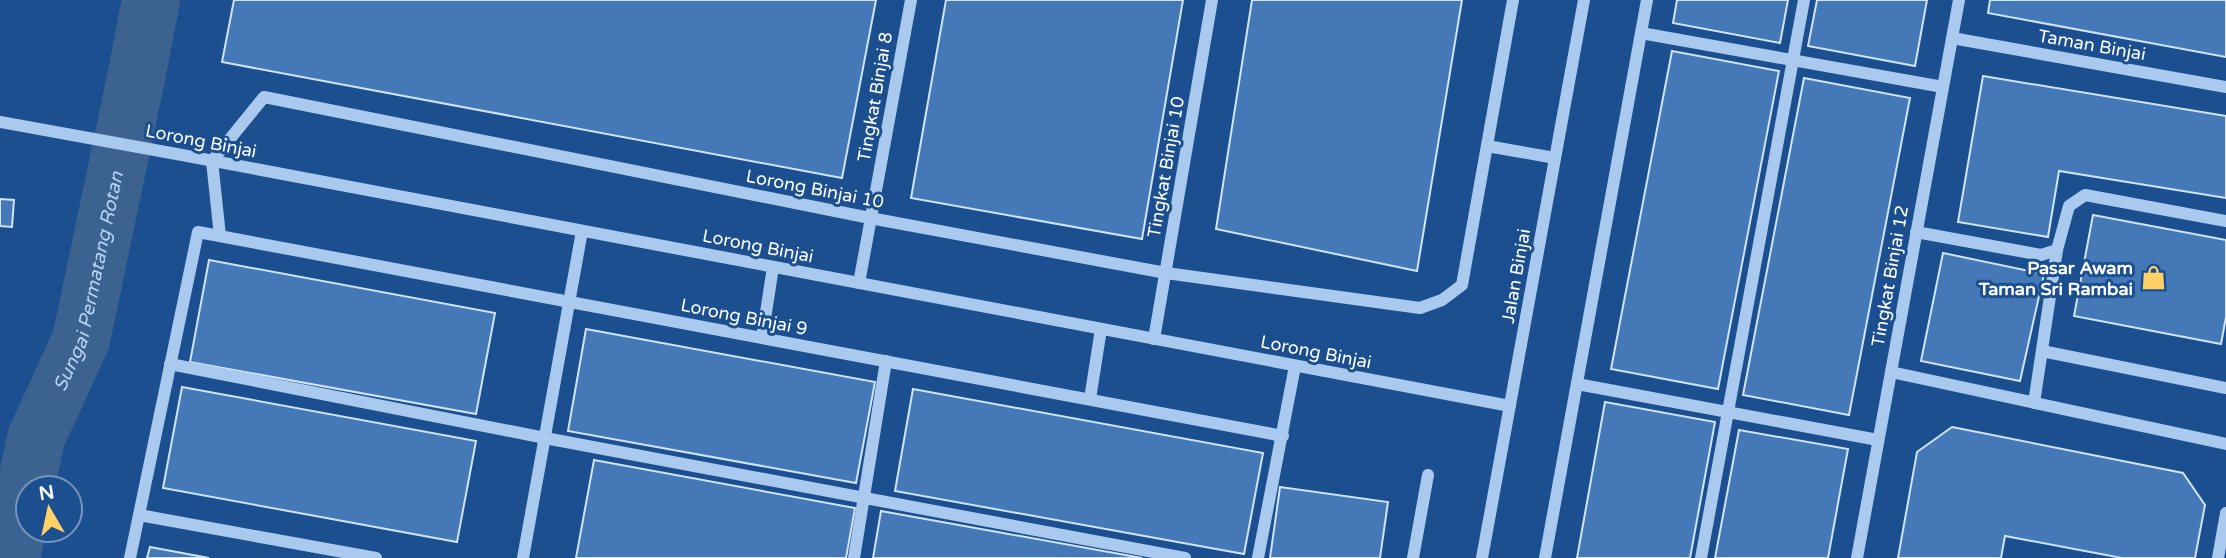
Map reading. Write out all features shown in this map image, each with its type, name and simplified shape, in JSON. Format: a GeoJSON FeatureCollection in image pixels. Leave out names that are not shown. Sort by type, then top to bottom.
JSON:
{"type":"FeatureCollection","features":[{"type":"Feature","properties":{"kind":"street","name":"Tingkat Binjai 8"},"geometry":{"type":"LineString","coordinates":[[859,283],[911,0]]}},
{"type":"Feature","properties":{"kind":"street","name":"Tingkat Binjai 10"},"geometry":{"type":"LineString","coordinates":[[1154,339],[1212,0]]}},
{"type":"Feature","properties":{"kind":"street"},"geometry":{"type":"LineString","coordinates":[[1513,0],[1487,146],[1555,158]]}},
{"type":"Feature","properties":{"kind":"street","name":"Jalan Binjai"},"geometry":{"type":"LineString","coordinates":[[1482,558],[1584,0]]}},
{"type":"Feature","properties":{"kind":"street"},"geometry":{"type":"LineString","coordinates":[[1545,558],[1647,0]]}},
{"type":"Feature","properties":{"kind":"street"},"geometry":{"type":"LineString","coordinates":[[1701,558],[1804,0]]}},
{"type":"Feature","properties":{"kind":"street","name":"Tingkat Binjai 12"},"geometry":{"type":"LineString","coordinates":[[1857,558],[1959,0]]}},
{"type":"Feature","properties":{"kind":"street"},"geometry":{"type":"LineString","coordinates":[[1641,33],[1943,88]]}},
{"type":"Feature","properties":{"kind":"street","name":"Taman Binjai"},"geometry":{"type":"LineString","coordinates":[[1952,38],[2226,87]]}},
{"type":"Feature","properties":{"kind":"street","name":"Lorong Binjai 10"},"geometry":{"type":"LineString","coordinates":[[212,161],[264,97],[870,218],[1166,273],[1420,308],[1442,300],[1462,285],[1487,146]]}},
{"type":"Feature","properties":{"kind":"street","name":"Lorong Binjai"},"geometry":{"type":"LineString","coordinates":[[0,122],[1510,406]]}},
{"type":"Feature","properties":{"kind":"street"},"geometry":{"type":"LineString","coordinates":[[212,161],[220,236]]}},
{"type":"Feature","properties":{"kind":"street"},"geometry":{"type":"LineString","coordinates":[[2034,403],[2057,250],[2069,206],[2085,195],[2226,221]]}},
{"type":"Feature","properties":{"kind":"street"},"geometry":{"type":"LineString","coordinates":[[523,558],[582,230]]}},
{"type":"Feature","properties":{"kind":"street","name":"Lorong Binjai 9"},"geometry":{"type":"LineString","coordinates":[[170,364],[198,232],[1283,436]]}},
{"type":"Feature","properties":{"kind":"street"},"geometry":{"type":"LineString","coordinates":[[1916,232],[2040,255],[2057,250]]}},
{"type":"Feature","properties":{"kind":"street"},"geometry":{"type":"LineString","coordinates":[[762,338],[773,267]]}},
{"type":"Feature","properties":{"kind":"street"},"geometry":{"type":"LineString","coordinates":[[1090,399],[1101,329]]}},
{"type":"Feature","properties":{"kind":"street"},"geometry":{"type":"LineString","coordinates":[[2042,351],[2226,388]]}},
{"type":"Feature","properties":{"kind":"street"},"geometry":{"type":"LineString","coordinates":[[854,558],[886,361]]}},
{"type":"Feature","properties":{"kind":"street"},"geometry":{"type":"LineString","coordinates":[[130,558],[170,364],[545,438],[1185,558]]}},
{"type":"Feature","properties":{"kind":"street"},"geometry":{"type":"LineString","coordinates":[[1258,558],[1295,366]]}},
{"type":"Feature","properties":{"kind":"street"},"geometry":{"type":"LineString","coordinates":[[1891,372],[2226,444]]}},
{"type":"Feature","properties":{"kind":"street"},"geometry":{"type":"LineString","coordinates":[[1577,384],[1878,440]]}},
{"type":"Feature","properties":{"kind":"street"},"geometry":{"type":"LineString","coordinates":[[1413,558],[1429,475]]}},
{"type":"Feature","properties":{"kind":"street"},"geometry":{"type":"LineString","coordinates":[[2218,558],[2226,513]]}},
{"type":"Feature","properties":{"kind":"street"},"geometry":{"type":"LineString","coordinates":[[139,515],[376,558]]}},
{"type":"Feature","properties":{"kind":"building"},"geometry":{"type":"Polygon","coordinates":[[[234,0],[876,0],[842,178],[222,62],[234,0]]]}},
{"type":"Feature","properties":{"kind":"building"},"geometry":{"type":"Polygon","coordinates":[[[946,0],[1183,0],[1142,239],[911,198],[946,0]]]}},
{"type":"Feature","properties":{"kind":"building"},"geometry":{"type":"Polygon","coordinates":[[[1252,0],[1462,0],[1417,271],[1216,229],[1252,0]]]}},
{"type":"Feature","properties":{"kind":"building"},"geometry":{"type":"Polygon","coordinates":[[[1677,0],[1788,0],[1780,43],[1673,23],[1677,0]]]}},
{"type":"Feature","properties":{"kind":"building"},"geometry":{"type":"Polygon","coordinates":[[[1817,0],[1927,0],[1915,66],[1808,46],[1817,0]]]}},
{"type":"Feature","properties":{"kind":"building"},"geometry":{"type":"Polygon","coordinates":[[[1990,0],[2226,0],[2226,57],[1988,13],[1990,0]]]}},
{"type":"Feature","properties":{"kind":"building"},"geometry":{"type":"Polygon","coordinates":[[[1672,51],[1779,71],[1718,389],[1611,369],[1672,51]]]}},
{"type":"Feature","properties":{"kind":"building"},"geometry":{"type":"Polygon","coordinates":[[[1983,76],[2226,116],[2226,198],[2059,171],[2048,237],[1958,222],[1983,76]]]}},
{"type":"Feature","properties":{"kind":"building"},"geometry":{"type":"Polygon","coordinates":[[[1804,78],[1910,98],[1849,415],[1743,395],[1804,78]]]}},
{"type":"Feature","properties":{"kind":"building"},"geometry":{"type":"Polygon","coordinates":[[[0,199],[14,200],[12,227],[0,226],[0,199]]]}},
{"type":"Feature","properties":{"kind":"building","name":"Pasar Awam Taman Sri Rambai"},"geometry":{"type":"Polygon","coordinates":[[[2093,215],[2226,240],[2226,317],[2221,344],[2074,316],[2093,215]]]}},
{"type":"Feature","properties":{"kind":"building"},"geometry":{"type":"Polygon","coordinates":[[[1943,253],[2044,274],[2020,381],[1921,361],[1943,253]]]}},
{"type":"Feature","properties":{"kind":"building"},"geometry":{"type":"Polygon","coordinates":[[[209,260],[495,313],[476,414],[190,362],[209,260]]]}},
{"type":"Feature","properties":{"kind":"building"},"geometry":{"type":"Polygon","coordinates":[[[586,329],[875,382],[856,483],[568,431],[586,329]]]}},
{"type":"Feature","properties":{"kind":"building"},"geometry":{"type":"Polygon","coordinates":[[[182,387],[476,441],[457,542],[163,488],[182,387]]]}},
{"type":"Feature","properties":{"kind":"building"},"geometry":{"type":"Polygon","coordinates":[[[913,389],[1263,453],[1244,554],[895,491],[913,389]]]}},
{"type":"Feature","properties":{"kind":"building"},"geometry":{"type":"Polygon","coordinates":[[[1605,402],[1715,422],[1690,558],[1577,558],[1605,402]]]}},
{"type":"Feature","properties":{"kind":"building"},"geometry":{"type":"Polygon","coordinates":[[[1952,427],[2183,473],[2205,505],[2195,558],[2122,558],[2005,536],[2001,558],[1898,558],[1917,452],[1952,427]]]}},
{"type":"Feature","properties":{"kind":"building"},"geometry":{"type":"Polygon","coordinates":[[[1739,430],[1848,449],[1828,558],[1715,558],[1739,430]]]}},
{"type":"Feature","properties":{"kind":"building"},"geometry":{"type":"Polygon","coordinates":[[[594,460],[855,508],[846,558],[576,558],[594,460]]]}},
{"type":"Feature","properties":{"kind":"building"},"geometry":{"type":"Polygon","coordinates":[[[1280,487],[1388,502],[1380,558],[1270,558],[1280,487]]]}},
{"type":"Feature","properties":{"kind":"building"},"geometry":{"type":"Polygon","coordinates":[[[881,511],[1003,533],[1142,558],[873,558],[881,511]]]}},
{"type":"Feature","properties":{"kind":"building"},"geometry":{"type":"Polygon","coordinates":[[[150,547],[209,558],[147,558],[150,547]]]}},
{"type":"Feature","properties":{"kind":"waterway","name":"Sungai Permatang Rotan"},"geometry":{"type":"LineString","coordinates":[[11,558],[36,438],[81,340],[151,0]]}},
{"type":"Feature","properties":{"kind":"place","name":"Pasar Awam Taman Sri Rambai"},"geometry":{"type":"Point","coordinates":[2153,278]}}]}
